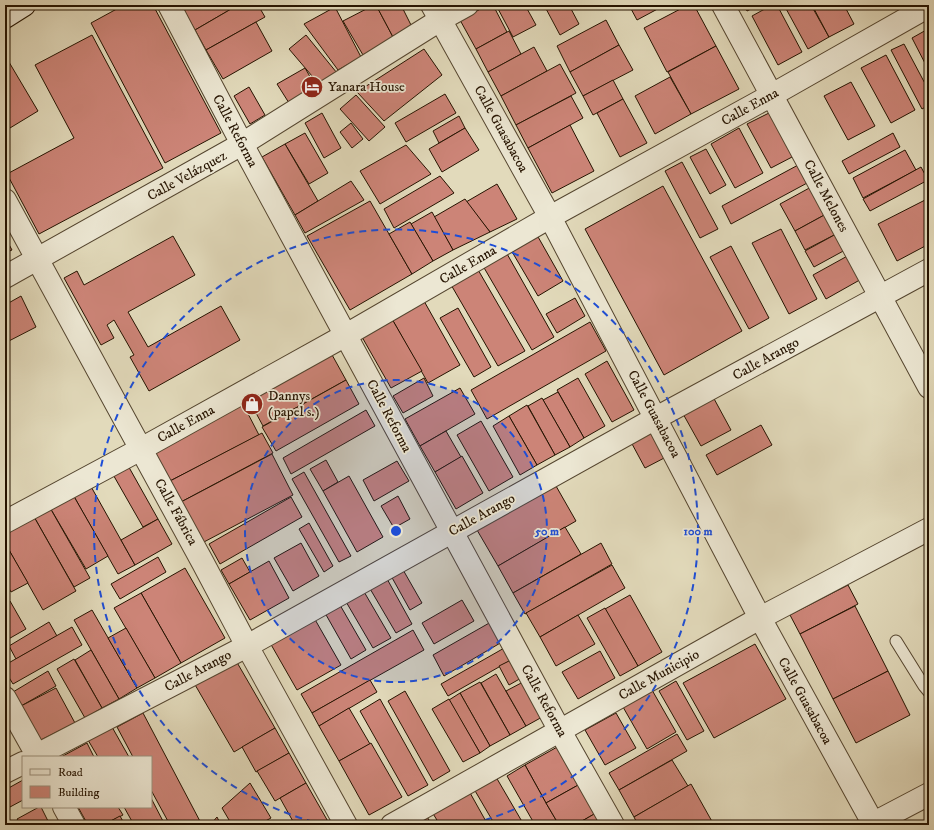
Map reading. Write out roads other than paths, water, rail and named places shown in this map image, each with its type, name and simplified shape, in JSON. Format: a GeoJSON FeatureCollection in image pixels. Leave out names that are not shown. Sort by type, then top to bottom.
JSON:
{"type":"FeatureCollection","features":[{"type":"Feature","properties":{"kind":"street"},"geometry":{"type":"LineString","coordinates":[[5,17],[24,5]]}},
{"type":"Feature","properties":{"kind":"street","name":"Calle Reforma"},"geometry":{"type":"LineString","coordinates":[[169,5],[242,144],[452,532],[613,825]]}},
{"type":"Feature","properties":{"kind":"street","name":"Calle Velázquez"},"geometry":{"type":"LineString","coordinates":[[5,277],[242,144],[436,12],[467,5]]}},
{"type":"Feature","properties":{"kind":"street","name":"Calle Melones"},"geometry":{"type":"LineString","coordinates":[[723,5],[929,387]]}},
{"type":"Feature","properties":{"kind":"street","name":"Calle Enna"},"geometry":{"type":"LineString","coordinates":[[5,522],[141,449],[346,335],[550,217],[772,95],[929,6]]}},
{"type":"Feature","properties":{"kind":"street","name":"Calle Guasabacoa"},"geometry":{"type":"LineString","coordinates":[[436,12],[550,217],[760,618],[872,825]]}},
{"type":"Feature","properties":{"kind":"street","name":"Calle Fábrica"},"geometry":{"type":"LineString","coordinates":[[5,200],[346,825]]}},
{"type":"Feature","properties":{"kind":"street","name":"Calle Arango"},"geometry":{"type":"LineString","coordinates":[[37,756],[247,646],[656,418],[929,270]]}},
{"type":"Feature","properties":{"kind":"street","name":"Calle Municipio"},"geometry":{"type":"LineString","coordinates":[[392,825],[760,618],[929,529]]}},
{"type":"Feature","properties":{"kind":"street"},"geometry":{"type":"LineString","coordinates":[[5,698],[32,756]]}},
{"type":"Feature","properties":{"kind":"street","name":"Calle Arango"},"geometry":{"type":"LineString","coordinates":[[5,772],[22,764]]}},
{"type":"Feature","properties":{"kind":"street"},"geometry":{"type":"LineString","coordinates":[[872,825],[929,794]]}},
{"type":"Feature","properties":{"kind":"street"},"geometry":{"type":"LineString","coordinates":[[65,808],[74,825]]}},
{"type":"Feature","properties":{"kind":"lane"},"geometry":{"type":"LineString","coordinates":[[896,641],[929,692]]}},
{"type":"Feature","properties":{"kind":"place","name":"Yanara House"},"geometry":{"type":"Point","coordinates":[312,87]}},
{"type":"Feature","properties":{"kind":"place","name":"Dannys (papel s.)"},"geometry":{"type":"Point","coordinates":[252,404]}}]}
